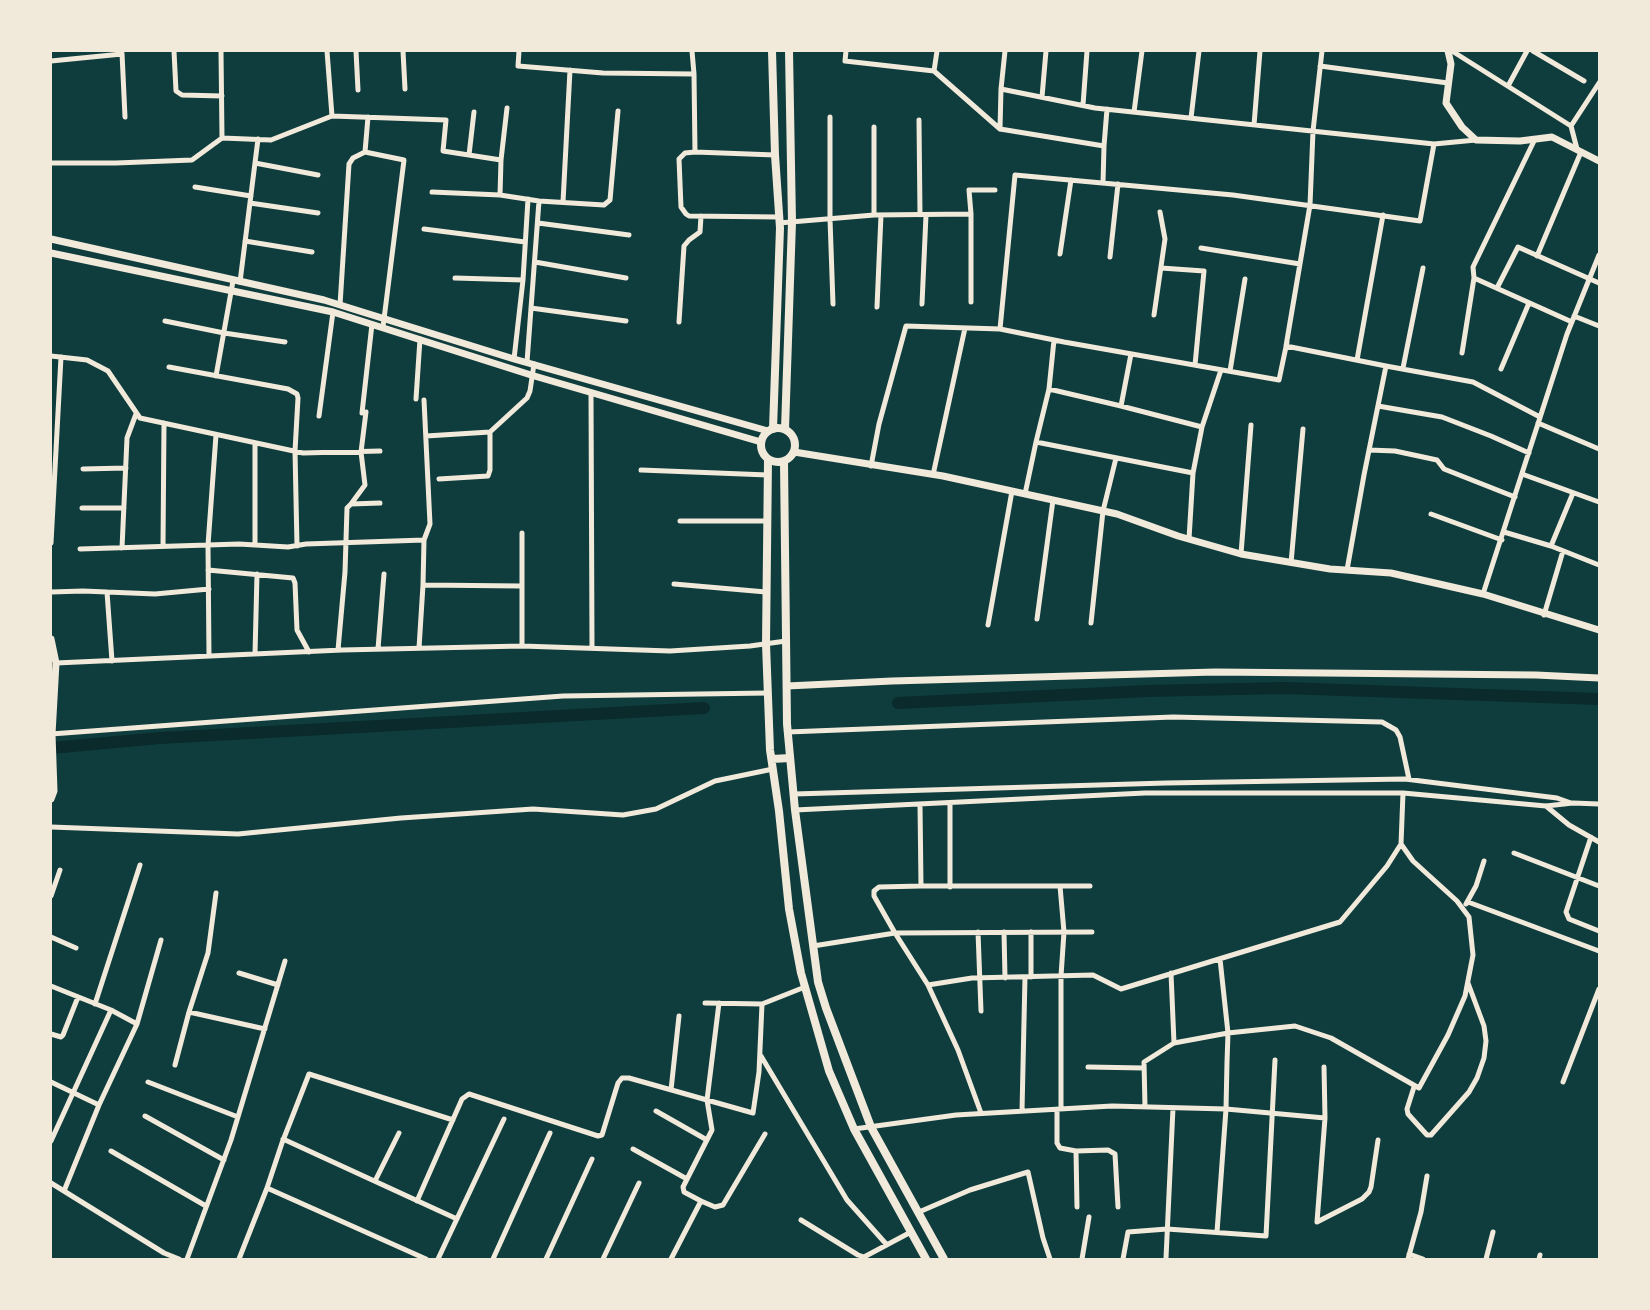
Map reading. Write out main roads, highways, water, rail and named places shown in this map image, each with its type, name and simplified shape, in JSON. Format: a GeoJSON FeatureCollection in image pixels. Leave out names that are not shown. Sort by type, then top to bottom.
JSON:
{"type":"FeatureCollection","features":[{"type":"Feature","properties":{"kind":"main road"},"geometry":{"type":"LineString","coordinates":[[772,51],[779,220],[771,430],[761,442],[762,451],[768,460],[766,521],[768,693],[772,759],[789,909],[805,987],[829,1071],[854,1129],[926,1259]]}},
{"type":"Feature","properties":{"kind":"main road"},"geometry":{"type":"LineString","coordinates":[[784,429],[792,222],[789,51]]}},
{"type":"Feature","properties":{"kind":"main road"},"geometry":{"type":"LineString","coordinates":[[768,460],[784,462],[794,452],[796,443],[794,437],[784,429],[771,430]]}},
{"type":"Feature","properties":{"kind":"main road"},"geometry":{"type":"LineString","coordinates":[[784,462],[788,732],[795,810],[815,962],[826,1008],[871,1127],[944,1259]]}},
{"type":"Feature","properties":{"kind":"main road"},"geometry":{"type":"LineString","coordinates":[[772,759],[790,758]]}},
{"type":"Feature","properties":{"kind":"main road"},"geometry":{"type":"LineString","coordinates":[[800,966],[815,962]]}},
{"type":"Feature","properties":{"kind":"waterway"},"geometry":{"type":"LineString","coordinates":[[898,703],[1147,691],[1285,688],[1599,699]]}},
{"type":"Feature","properties":{"kind":"waterway"},"geometry":{"type":"LineString","coordinates":[[51,748],[160,738],[704,708]]}}]}
